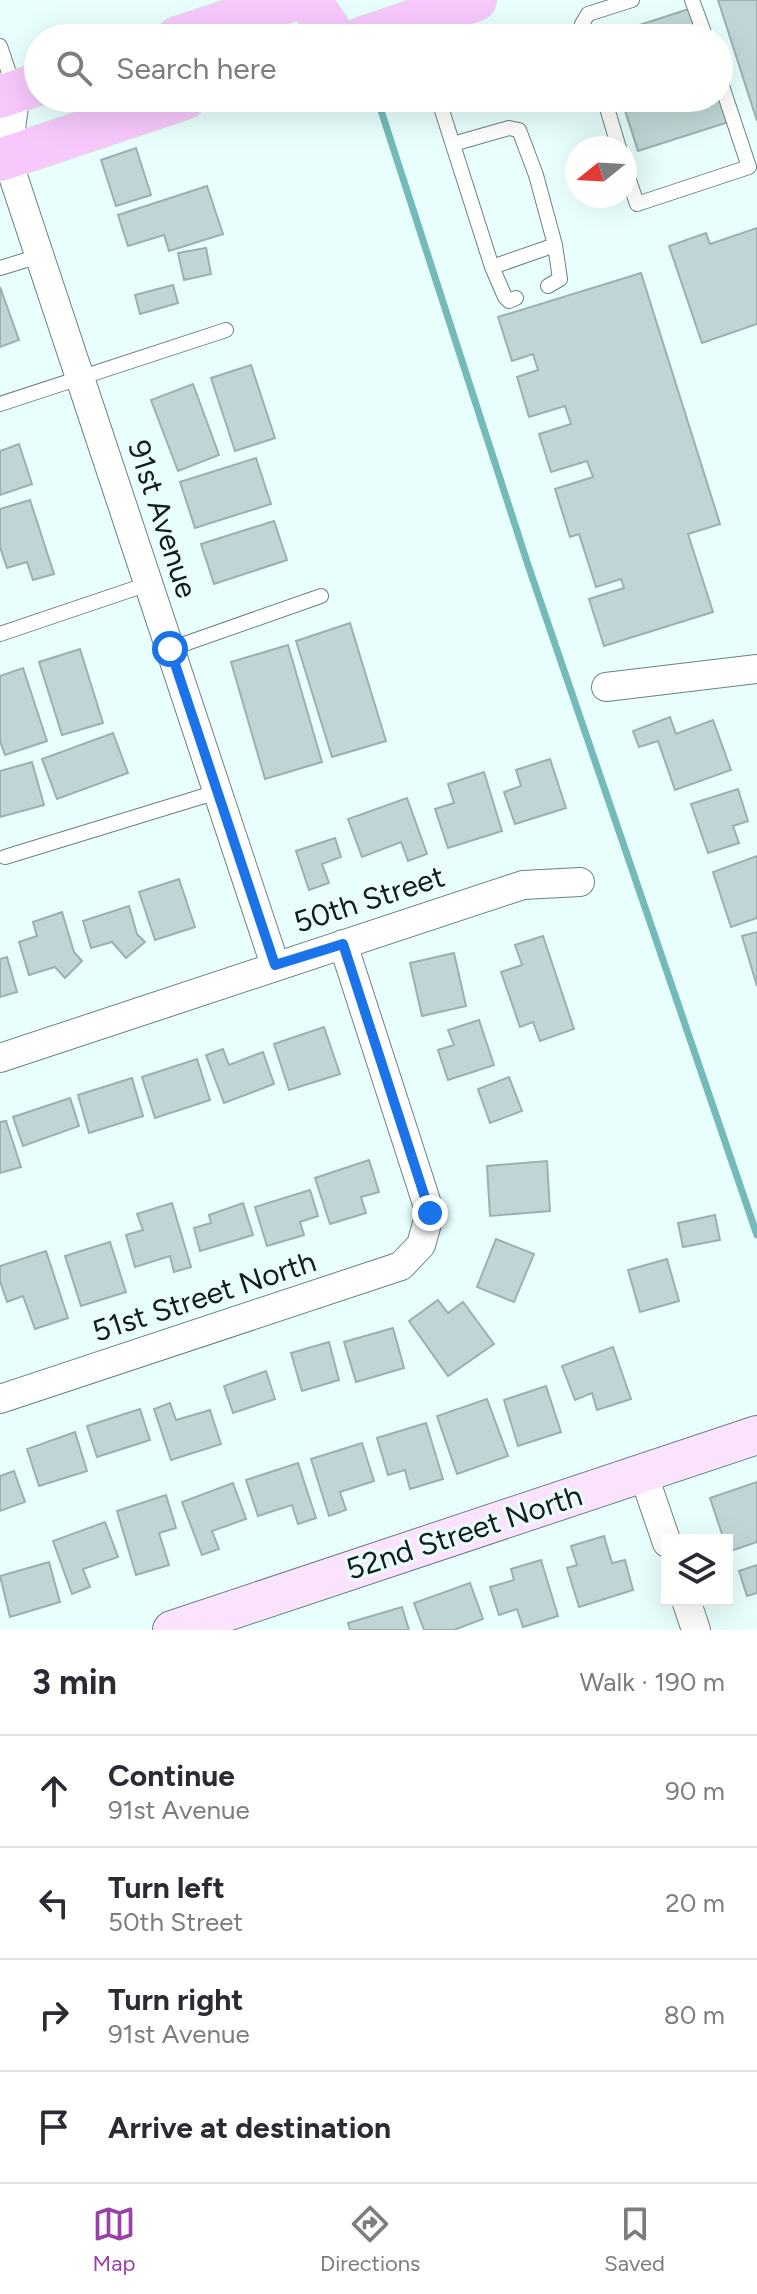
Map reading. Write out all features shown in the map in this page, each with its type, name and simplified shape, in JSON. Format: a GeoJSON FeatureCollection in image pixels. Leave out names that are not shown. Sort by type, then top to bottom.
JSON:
{"type":"FeatureCollection","features":[{"type":"Feature","properties":{"kind":"main road"},"geometry":{"type":"LineString","coordinates":[[219,24],[291,0]]}},
{"type":"Feature","properties":{"kind":"main road"},"geometry":{"type":"LineString","coordinates":[[309,0],[325,24]]}},
{"type":"Feature","properties":{"kind":"main road"},"geometry":{"type":"LineString","coordinates":[[426,24],[475,0]]}},
{"type":"Feature","properties":{"kind":"main road"},"geometry":{"type":"LineString","coordinates":[[4,159],[143,112]]}},
{"type":"Feature","properties":{"kind":"street","name":"91st Avenue"},"geometry":{"type":"LineString","coordinates":[[18,91],[4,159],[275,965]]}},
{"type":"Feature","properties":{"kind":"street"},"geometry":{"type":"LineString","coordinates":[[606,687],[757,669]]}},
{"type":"Feature","properties":{"kind":"street","name":"50th Street"},"geometry":{"type":"LineString","coordinates":[[0,1058],[523,885],[580,882]]}},
{"type":"Feature","properties":{"kind":"street","name":"51st Street North"},"geometry":{"type":"LineString","coordinates":[[0,1399],[401,1266],[421,1245],[430,1213],[343,944]]}},
{"type":"Feature","properties":{"kind":"street","name":"52nd Street North"},"geometry":{"type":"LineString","coordinates":[[172,1630],[757,1435]]}},
{"type":"Feature","properties":{"kind":"street"},"geometry":{"type":"LineString","coordinates":[[643,1473],[664,1534]]}},
{"type":"Feature","properties":{"kind":"street"},"geometry":{"type":"LineString","coordinates":[[688,1606],[696,1630]]}},
{"type":"Feature","properties":{"kind":"lane"},"geometry":{"type":"LineString","coordinates":[[582,24],[588,14],[632,0]]}},
{"type":"Feature","properties":{"kind":"lane"},"geometry":{"type":"LineString","coordinates":[[692,0],[701,24]]}},
{"type":"Feature","properties":{"kind":"lane"},"geometry":{"type":"LineString","coordinates":[[0,46],[18,91]]}},
{"type":"Feature","properties":{"kind":"lane"},"geometry":{"type":"LineString","coordinates":[[443,112],[492,267],[505,297],[509,301],[516,298]]}},
{"type":"Feature","properties":{"kind":"lane"},"geometry":{"type":"LineString","coordinates":[[608,112],[615,136]]}},
{"type":"Feature","properties":{"kind":"lane"},"geometry":{"type":"LineString","coordinates":[[637,204],[749,167],[731,112]]}},
{"type":"Feature","properties":{"kind":"lane"},"geometry":{"type":"LineString","coordinates":[[453,144],[509,128],[519,130],[536,175],[555,245],[560,279],[548,286]]}},
{"type":"Feature","properties":{"kind":"lane"},"geometry":{"type":"LineString","coordinates":[[492,267],[555,245]]}},
{"type":"Feature","properties":{"kind":"lane"},"geometry":{"type":"LineString","coordinates":[[0,268],[39,256]]}},
{"type":"Feature","properties":{"kind":"lane"},"geometry":{"type":"LineString","coordinates":[[0,404],[226,330]]}},
{"type":"Feature","properties":{"kind":"lane"},"geometry":{"type":"LineString","coordinates":[[0,634],[148,584]]}},
{"type":"Feature","properties":{"kind":"lane"},"geometry":{"type":"LineString","coordinates":[[170,649],[321,596]]}},
{"type":"Feature","properties":{"kind":"lane"},"geometry":{"type":"LineString","coordinates":[[5,857],[217,792]]}},
{"type":"Feature","properties":{"kind":"building"},"geometry":{"type":"Polygon","coordinates":[[[718,0],[757,0],[757,121],[733,47],[733,24],[726,24],[718,0]]]}},
{"type":"Feature","properties":{"kind":"building"},"geometry":{"type":"Polygon","coordinates":[[[692,8],[697,24],[642,24],[692,8]]]}},
{"type":"Feature","properties":{"kind":"building"},"geometry":{"type":"Polygon","coordinates":[[[625,112],[725,112],[729,122],[638,151],[637,136],[633,136],[625,112]]]}},
{"type":"Feature","properties":{"kind":"building"},"geometry":{"type":"Polygon","coordinates":[[[136,148],[151,195],[116,206],[101,160],[136,148]]]}},
{"type":"Feature","properties":{"kind":"building"},"geometry":{"type":"Polygon","coordinates":[[[207,186],[223,234],[169,251],[164,235],[128,246],[118,215],[207,186]]]}},
{"type":"Feature","properties":{"kind":"building"},"geometry":{"type":"Polygon","coordinates":[[[757,228],[757,324],[702,343],[669,246],[706,233],[710,244],[757,228]]]}},
{"type":"Feature","properties":{"kind":"building"},"geometry":{"type":"Polygon","coordinates":[[[206,248],[211,274],[184,280],[178,253],[206,248]]]}},
{"type":"Feature","properties":{"kind":"building"},"geometry":{"type":"Polygon","coordinates":[[[641,273],[720,524],[688,534],[713,612],[604,646],[589,599],[624,588],[621,579],[596,587],[579,534],[570,537],[555,489],[593,477],[587,461],[551,472],[539,434],[571,424],[565,406],[529,417],[517,377],[538,370],[533,354],[512,361],[498,317],[641,273]]]}},
{"type":"Feature","properties":{"kind":"building"},"geometry":{"type":"Polygon","coordinates":[[[173,285],[178,303],[140,314],[135,295],[173,285]]]}},
{"type":"Feature","properties":{"kind":"building"},"geometry":{"type":"Polygon","coordinates":[[[0,287],[19,340],[0,347],[0,287]]]}},
{"type":"Feature","properties":{"kind":"building"},"geometry":{"type":"Polygon","coordinates":[[[251,365],[275,438],[235,451],[211,378],[251,365]]]}},
{"type":"Feature","properties":{"kind":"building"},"geometry":{"type":"Polygon","coordinates":[[[193,384],[219,455],[178,471],[151,400],[193,384]]]}},
{"type":"Feature","properties":{"kind":"building"},"geometry":{"type":"Polygon","coordinates":[[[19,444],[32,484],[0,495],[0,451],[19,444]]]}},
{"type":"Feature","properties":{"kind":"building"},"geometry":{"type":"Polygon","coordinates":[[[256,458],[271,504],[195,528],[180,482],[256,458]]]}},
{"type":"Feature","properties":{"kind":"building"},"geometry":{"type":"Polygon","coordinates":[[[30,500],[54,574],[33,580],[27,562],[7,568],[0,547],[0,509],[30,500]]]}},
{"type":"Feature","properties":{"kind":"building"},"geometry":{"type":"Polygon","coordinates":[[[274,521],[287,560],[214,584],[201,544],[274,521]]]}},
{"type":"Feature","properties":{"kind":"building"},"geometry":{"type":"Polygon","coordinates":[[[350,623],[386,741],[332,757],[296,641],[350,623]]]}},
{"type":"Feature","properties":{"kind":"building"},"geometry":{"type":"Polygon","coordinates":[[[288,645],[322,762],[265,779],[231,662],[288,645]]]}},
{"type":"Feature","properties":{"kind":"building"},"geometry":{"type":"Polygon","coordinates":[[[80,649],[103,723],[62,735],[39,662],[80,649]]]}},
{"type":"Feature","properties":{"kind":"building"},"geometry":{"type":"Polygon","coordinates":[[[23,668],[47,741],[5,755],[0,741],[0,676],[23,668]]]}},
{"type":"Feature","properties":{"kind":"building"},"geometry":{"type":"Polygon","coordinates":[[[670,717],[676,734],[713,720],[731,770],[675,790],[658,741],[639,747],[633,731],[670,717]]]}},
{"type":"Feature","properties":{"kind":"building"},"geometry":{"type":"Polygon","coordinates":[[[113,733],[128,773],[57,799],[42,759],[113,733]]]}},
{"type":"Feature","properties":{"kind":"building"},"geometry":{"type":"Polygon","coordinates":[[[550,759],[566,808],[515,824],[504,792],[521,786],[516,770],[550,759]]]}},
{"type":"Feature","properties":{"kind":"building"},"geometry":{"type":"Polygon","coordinates":[[[32,762],[44,805],[0,817],[0,771],[32,762]]]}},
{"type":"Feature","properties":{"kind":"building"},"geometry":{"type":"Polygon","coordinates":[[[484,772],[502,831],[448,848],[435,809],[454,803],[448,784],[484,772]]]}},
{"type":"Feature","properties":{"kind":"building"},"geometry":{"type":"Polygon","coordinates":[[[738,789],[748,821],[733,826],[739,843],[708,853],[691,804],[738,789]]]}},
{"type":"Feature","properties":{"kind":"building"},"geometry":{"type":"Polygon","coordinates":[[[407,798],[427,854],[408,861],[401,842],[362,857],[348,819],[407,798]]]}},
{"type":"Feature","properties":{"kind":"building"},"geometry":{"type":"Polygon","coordinates":[[[335,838],[341,857],[322,864],[329,883],[309,890],[296,851],[335,838]]]}},
{"type":"Feature","properties":{"kind":"building"},"geometry":{"type":"Polygon","coordinates":[[[757,856],[757,918],[731,927],[713,872],[757,856]]]}},
{"type":"Feature","properties":{"kind":"building"},"geometry":{"type":"Polygon","coordinates":[[[179,879],[195,927],[155,940],[139,892],[179,879]]]}},
{"type":"Feature","properties":{"kind":"building"},"geometry":{"type":"Polygon","coordinates":[[[129,906],[137,934],[145,942],[126,958],[112,942],[91,948],[83,921],[129,906]]]}},
{"type":"Feature","properties":{"kind":"building"},"geometry":{"type":"Polygon","coordinates":[[[62,912],[74,952],[82,961],[65,978],[55,967],[29,975],[19,942],[37,936],[33,922],[62,912]]]}},
{"type":"Feature","properties":{"kind":"building"},"geometry":{"type":"Polygon","coordinates":[[[757,932],[757,986],[742,936],[757,932]]]}},
{"type":"Feature","properties":{"kind":"building"},"geometry":{"type":"Polygon","coordinates":[[[543,936],[574,1029],[540,1041],[533,1022],[520,1027],[501,972],[522,965],[515,945],[543,936]]]}},
{"type":"Feature","properties":{"kind":"building"},"geometry":{"type":"Polygon","coordinates":[[[454,953],[466,1006],[422,1016],[410,963],[454,953]]]}},
{"type":"Feature","properties":{"kind":"building"},"geometry":{"type":"Polygon","coordinates":[[[7,957],[17,992],[0,997],[0,959],[7,957]]]}},
{"type":"Feature","properties":{"kind":"building"},"geometry":{"type":"Polygon","coordinates":[[[479,1020],[494,1065],[448,1080],[438,1050],[454,1045],[448,1030],[479,1020]]]}},
{"type":"Feature","properties":{"kind":"building"},"geometry":{"type":"Polygon","coordinates":[[[324,1027],[340,1074],[289,1090],[274,1044],[324,1027]]]}},
{"type":"Feature","properties":{"kind":"building"},"geometry":{"type":"Polygon","coordinates":[[[223,1049],[229,1065],[263,1052],[274,1084],[224,1103],[206,1055],[223,1049]]]}},
{"type":"Feature","properties":{"kind":"building"},"geometry":{"type":"Polygon","coordinates":[[[197,1059],[210,1100],[155,1118],[142,1077],[197,1059]]]}},
{"type":"Feature","properties":{"kind":"building"},"geometry":{"type":"Polygon","coordinates":[[[509,1077],[522,1111],[490,1123],[478,1089],[509,1077]]]}},
{"type":"Feature","properties":{"kind":"building"},"geometry":{"type":"Polygon","coordinates":[[[132,1078],[143,1116],[89,1133],[78,1095],[132,1078]]]}},
{"type":"Feature","properties":{"kind":"building"},"geometry":{"type":"Polygon","coordinates":[[[70,1098],[79,1126],[23,1146],[13,1117],[70,1098]]]}},
{"type":"Feature","properties":{"kind":"building"},"geometry":{"type":"Polygon","coordinates":[[[6,1121],[21,1167],[0,1173],[0,1122],[6,1121]]]}},
{"type":"Feature","properties":{"kind":"building"},"geometry":{"type":"Polygon","coordinates":[[[369,1160],[379,1192],[361,1197],[366,1213],[330,1224],[315,1178],[369,1160]]]}},
{"type":"Feature","properties":{"kind":"building"},"geometry":{"type":"Polygon","coordinates":[[[547,1161],[550,1211],[490,1216],[487,1166],[547,1161]]]}},
{"type":"Feature","properties":{"kind":"building"},"geometry":{"type":"Polygon","coordinates":[[[310,1190],[318,1216],[300,1222],[304,1235],[267,1246],[255,1207],[310,1190]]]}},
{"type":"Feature","properties":{"kind":"building"},"geometry":{"type":"Polygon","coordinates":[[[172,1203],[191,1267],[174,1272],[170,1256],[135,1267],[126,1235],[143,1230],[137,1214],[172,1203]]]}},
{"type":"Feature","properties":{"kind":"building"},"geometry":{"type":"Polygon","coordinates":[[[243,1203],[253,1235],[200,1251],[194,1228],[211,1223],[209,1215],[243,1203]]]}},
{"type":"Feature","properties":{"kind":"building"},"geometry":{"type":"Polygon","coordinates":[[[715,1215],[720,1240],[683,1247],[678,1223],[715,1215]]]}},
{"type":"Feature","properties":{"kind":"building"},"geometry":{"type":"Polygon","coordinates":[[[496,1239],[534,1254],[514,1302],[477,1287],[496,1239]]]}},
{"type":"Feature","properties":{"kind":"building"},"geometry":{"type":"Polygon","coordinates":[[[110,1242],[126,1292],[81,1306],[65,1256],[110,1242]]]}},
{"type":"Feature","properties":{"kind":"building"},"geometry":{"type":"Polygon","coordinates":[[[46,1251],[68,1318],[35,1329],[23,1296],[7,1302],[0,1281],[0,1266],[46,1251]]]}},
{"type":"Feature","properties":{"kind":"building"},"geometry":{"type":"Polygon","coordinates":[[[667,1259],[679,1301],[640,1312],[628,1270],[667,1259]]]}},
{"type":"Feature","properties":{"kind":"building"},"geometry":{"type":"Polygon","coordinates":[[[438,1300],[448,1313],[463,1302],[494,1344],[448,1376],[409,1321],[438,1300]]]}},
{"type":"Feature","properties":{"kind":"building"},"geometry":{"type":"Polygon","coordinates":[[[393,1328],[404,1368],[356,1382],[344,1342],[393,1328]]]}},
{"type":"Feature","properties":{"kind":"building"},"geometry":{"type":"Polygon","coordinates":[[[329,1342],[339,1380],[302,1391],[291,1353],[329,1342]]]}},
{"type":"Feature","properties":{"kind":"building"},"geometry":{"type":"Polygon","coordinates":[[[613,1347],[631,1399],[597,1410],[592,1393],[575,1400],[562,1366],[613,1347]]]}},
{"type":"Feature","properties":{"kind":"building"},"geometry":{"type":"Polygon","coordinates":[[[266,1371],[275,1399],[233,1413],[224,1386],[266,1371]]]}},
{"type":"Feature","properties":{"kind":"building"},"geometry":{"type":"Polygon","coordinates":[[[546,1386],[561,1432],[518,1446],[504,1400],[546,1386]]]}},
{"type":"Feature","properties":{"kind":"building"},"geometry":{"type":"Polygon","coordinates":[[[487,1399],[508,1456],[457,1474],[437,1416],[487,1399]]]}},
{"type":"Feature","properties":{"kind":"building"},"geometry":{"type":"Polygon","coordinates":[[[170,1403],[176,1420],[210,1410],[221,1444],[171,1460],[154,1409],[170,1403]]]}},
{"type":"Feature","properties":{"kind":"building"},"geometry":{"type":"Polygon","coordinates":[[[140,1409],[150,1440],[97,1457],[87,1426],[140,1409]]]}},
{"type":"Feature","properties":{"kind":"building"},"geometry":{"type":"Polygon","coordinates":[[[426,1423],[443,1479],[410,1489],[405,1470],[388,1475],[377,1438],[426,1423]]]}},
{"type":"Feature","properties":{"kind":"building"},"geometry":{"type":"Polygon","coordinates":[[[75,1432],[87,1471],[39,1486],[27,1449],[75,1432]]]}},
{"type":"Feature","properties":{"kind":"building"},"geometry":{"type":"Polygon","coordinates":[[[362,1443],[374,1481],[340,1492],[346,1510],[329,1516],[311,1459],[362,1443]]]}},
{"type":"Feature","properties":{"kind":"building"},"geometry":{"type":"Polygon","coordinates":[[[298,1463],[316,1518],[298,1524],[292,1505],[258,1516],[246,1480],[298,1463]]]}},
{"type":"Feature","properties":{"kind":"building"},"geometry":{"type":"Polygon","coordinates":[[[14,1471],[25,1502],[0,1511],[0,1476],[14,1471]]]}},
{"type":"Feature","properties":{"kind":"building"},"geometry":{"type":"Polygon","coordinates":[[[757,1482],[757,1542],[733,1550],[733,1534],[722,1534],[710,1498],[757,1482]]]}},
{"type":"Feature","properties":{"kind":"building"},"geometry":{"type":"Polygon","coordinates":[[[233,1483],[246,1519],[212,1531],[219,1549],[202,1555],[182,1502],[233,1483]]]}},
{"type":"Feature","properties":{"kind":"building"},"geometry":{"type":"Polygon","coordinates":[[[166,1495],[176,1528],[159,1533],[169,1565],[136,1575],[117,1511],[166,1495]]]}},
{"type":"Feature","properties":{"kind":"building"},"geometry":{"type":"Polygon","coordinates":[[[105,1522],[118,1557],[83,1569],[90,1587],[72,1594],[53,1541],[105,1522]]]}},
{"type":"Feature","properties":{"kind":"building"},"geometry":{"type":"Polygon","coordinates":[[[604,1536],[612,1563],[625,1560],[633,1590],[579,1607],[567,1568],[577,1565],[571,1546],[604,1536]]]}},
{"type":"Feature","properties":{"kind":"building"},"geometry":{"type":"Polygon","coordinates":[[[541,1560],[558,1616],[523,1627],[517,1609],[499,1615],[490,1587],[514,1580],[511,1569],[541,1560]]]}},
{"type":"Feature","properties":{"kind":"building"},"geometry":{"type":"Polygon","coordinates":[[[49,1562],[60,1602],[10,1617],[0,1576],[49,1562]]]}},
{"type":"Feature","properties":{"kind":"building"},"geometry":{"type":"Polygon","coordinates":[[[757,1565],[757,1593],[747,1596],[739,1571],[757,1565]]]}},
{"type":"Feature","properties":{"kind":"building"},"geometry":{"type":"Polygon","coordinates":[[[470,1583],[483,1619],[454,1630],[424,1630],[414,1603],[470,1583]]]}},
{"type":"Feature","properties":{"kind":"building"},"geometry":{"type":"Polygon","coordinates":[[[402,1607],[409,1630],[350,1630],[348,1623],[402,1607]]]}},
{"type":"Feature","properties":{"kind":"waterway"},"geometry":{"type":"LineString","coordinates":[[382,112],[528,565],[757,1235]]}},
{"type":"Feature","properties":{"kind":"route"},"geometry":{"type":"LineString","coordinates":[[170,649],[275,965],[343,944],[430,1213]]}}]}
